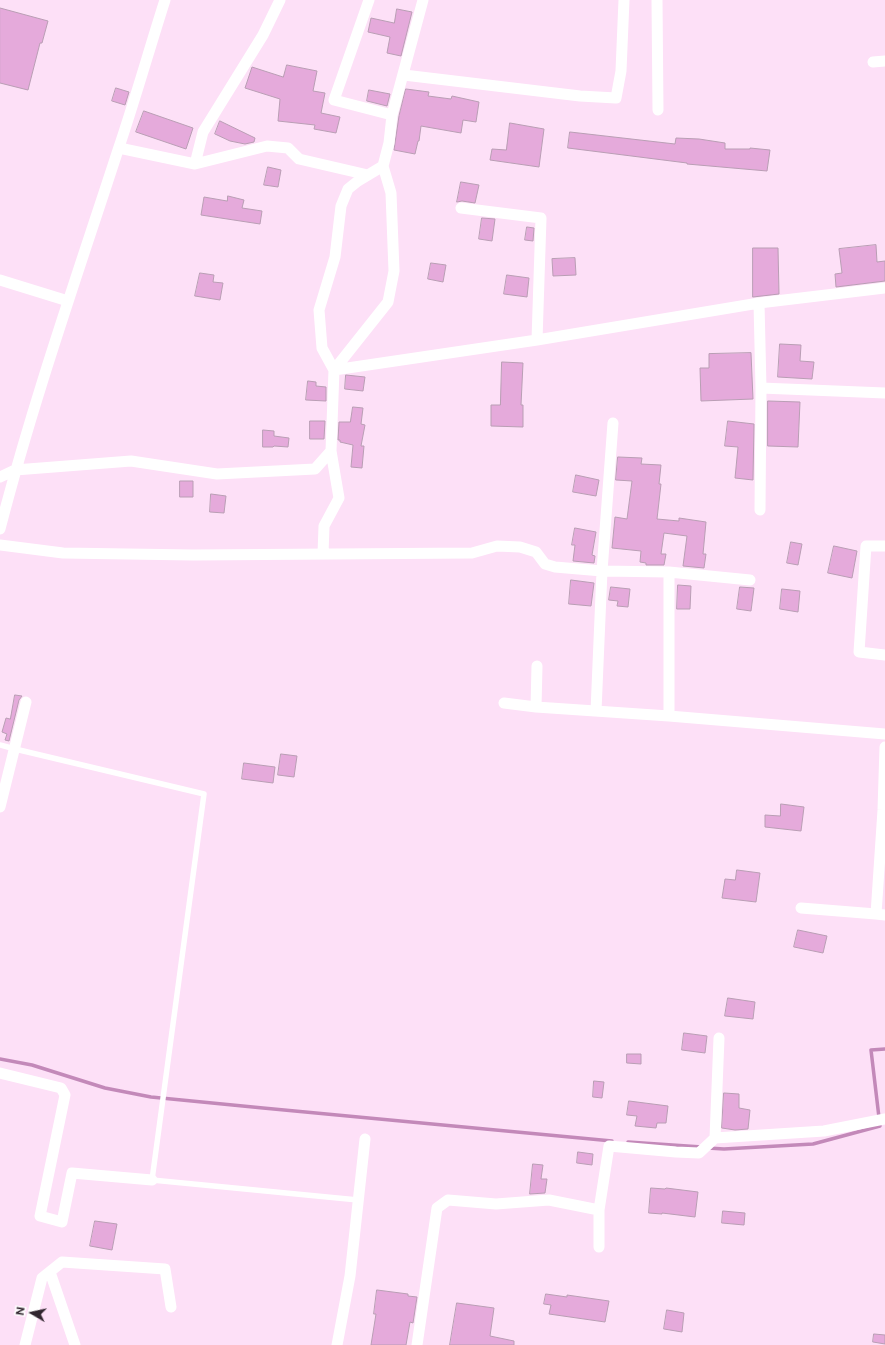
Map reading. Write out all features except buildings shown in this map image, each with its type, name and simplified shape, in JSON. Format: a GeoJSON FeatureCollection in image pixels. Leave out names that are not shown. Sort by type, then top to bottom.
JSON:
{"type":"FeatureCollection","features":[{"type":"Feature","properties":{"kind":"street"},"geometry":{"type":"LineString","coordinates":[[0,528],[15,470],[68,300],[119,148],[165,0]]}},
{"type":"Feature","properties":{"kind":"street"},"geometry":{"type":"LineString","coordinates":[[195,164],[203,132],[264,35],[280,0]]}},
{"type":"Feature","properties":{"kind":"street"},"geometry":{"type":"LineString","coordinates":[[369,0],[334,100],[392,115]]}},
{"type":"Feature","properties":{"kind":"street"},"geometry":{"type":"LineString","coordinates":[[334,370],[388,302],[394,271],[391,193],[383,166],[389,143],[392,115],[423,0]]}},
{"type":"Feature","properties":{"kind":"street"},"geometry":{"type":"LineString","coordinates":[[404,75],[580,96],[616,98],[621,71],[624,0]]}},
{"type":"Feature","properties":{"kind":"street"},"geometry":{"type":"LineString","coordinates":[[657,0],[658,110]]}},
{"type":"Feature","properties":{"kind":"street"},"geometry":{"type":"LineString","coordinates":[[873,62],[885,61]]}},
{"type":"Feature","properties":{"kind":"street"},"geometry":{"type":"LineString","coordinates":[[119,148],[195,164],[267,146],[288,148],[299,159],[368,175]]}},
{"type":"Feature","properties":{"kind":"street"},"geometry":{"type":"LineString","coordinates":[[323,554],[324,526],[339,498],[331,451],[334,370],[322,348],[319,310],[335,257],[341,206],[348,189],[383,166]]}},
{"type":"Feature","properties":{"kind":"street"},"geometry":{"type":"LineString","coordinates":[[461,208],[541,218],[537,340]]}},
{"type":"Feature","properties":{"kind":"street"},"geometry":{"type":"LineString","coordinates":[[0,280],[68,300]]}},
{"type":"Feature","properties":{"kind":"street"},"geometry":{"type":"LineString","coordinates":[[334,370],[537,340],[759,303],[885,288]]}},
{"type":"Feature","properties":{"kind":"street"},"geometry":{"type":"LineString","coordinates":[[759,303],[761,388],[760,510]]}},
{"type":"Feature","properties":{"kind":"street"},"geometry":{"type":"LineString","coordinates":[[761,388],[885,393]]}},
{"type":"Feature","properties":{"kind":"street"},"geometry":{"type":"LineString","coordinates":[[596,711],[602,571],[613,423]]}},
{"type":"Feature","properties":{"kind":"street"},"geometry":{"type":"LineString","coordinates":[[0,477],[15,470],[131,461],[217,474],[315,469],[331,451]]}},
{"type":"Feature","properties":{"kind":"street"},"geometry":{"type":"LineString","coordinates":[[0,546],[63,553],[193,555],[472,552],[497,546],[520,547],[536,552],[545,564],[555,567],[602,571],[669,572],[750,580]]}},
{"type":"Feature","properties":{"kind":"street"},"geometry":{"type":"LineString","coordinates":[[885,546],[866,546],[859,652],[885,655]]}},
{"type":"Feature","properties":{"kind":"street"},"geometry":{"type":"LineString","coordinates":[[669,572],[669,716]]}},
{"type":"Feature","properties":{"kind":"street"},"geometry":{"type":"LineString","coordinates":[[536,707],[537,666]]}},
{"type":"Feature","properties":{"kind":"street"},"geometry":{"type":"LineString","coordinates":[[0,807],[26,702]]}},
{"type":"Feature","properties":{"kind":"street"},"geometry":{"type":"LineString","coordinates":[[504,703],[536,707],[669,716],[885,734]]}},
{"type":"Feature","properties":{"kind":"street"},"geometry":{"type":"LineString","coordinates":[[801,908],[880,915],[885,747]]}},
{"type":"Feature","properties":{"kind":"street"},"geometry":{"type":"LineString","coordinates":[[712,1141],[719,1038]]}},
{"type":"Feature","properties":{"kind":"street"},"geometry":{"type":"LineString","coordinates":[[0,1073],[61,1088],[66,1095],[40,1216],[62,1222],[72,1173],[152,1180]]}},
{"type":"Feature","properties":{"kind":"street"},"geometry":{"type":"LineString","coordinates":[[599,1248],[599,1210],[609,1146],[676,1152],[700,1152],[712,1141],[824,1130],[881,1120]]}},
{"type":"Feature","properties":{"kind":"street"},"geometry":{"type":"LineString","coordinates":[[337,1345],[350,1276],[365,1139]]}},
{"type":"Feature","properties":{"kind":"street"},"geometry":{"type":"LineString","coordinates":[[417,1345],[437,1208],[448,1200],[496,1204],[549,1200],[599,1210]]}},
{"type":"Feature","properties":{"kind":"street"},"geometry":{"type":"LineString","coordinates":[[25,1345],[42,1278],[62,1262],[165,1269],[171,1308]]}},
{"type":"Feature","properties":{"kind":"street"},"geometry":{"type":"LineString","coordinates":[[50,1272],[75,1345]]}},
{"type":"Feature","properties":{"kind":"lane"},"geometry":{"type":"LineString","coordinates":[[0,745],[204,794],[152,1180],[358,1200]]}},
{"type":"Feature","properties":{"kind":"waterway"},"geometry":{"type":"LineString","coordinates":[[708,1148],[724,1149],[813,1144],[880,1126],[871,1050],[885,1049]]}},
{"type":"Feature","properties":{"kind":"waterway"},"geometry":{"type":"LineString","coordinates":[[0,1059],[32,1065],[105,1088],[151,1097],[612,1141]]}},
{"type":"Feature","properties":{"kind":"waterway"},"geometry":{"type":"LineString","coordinates":[[628,1142],[702,1147]]}}]}
